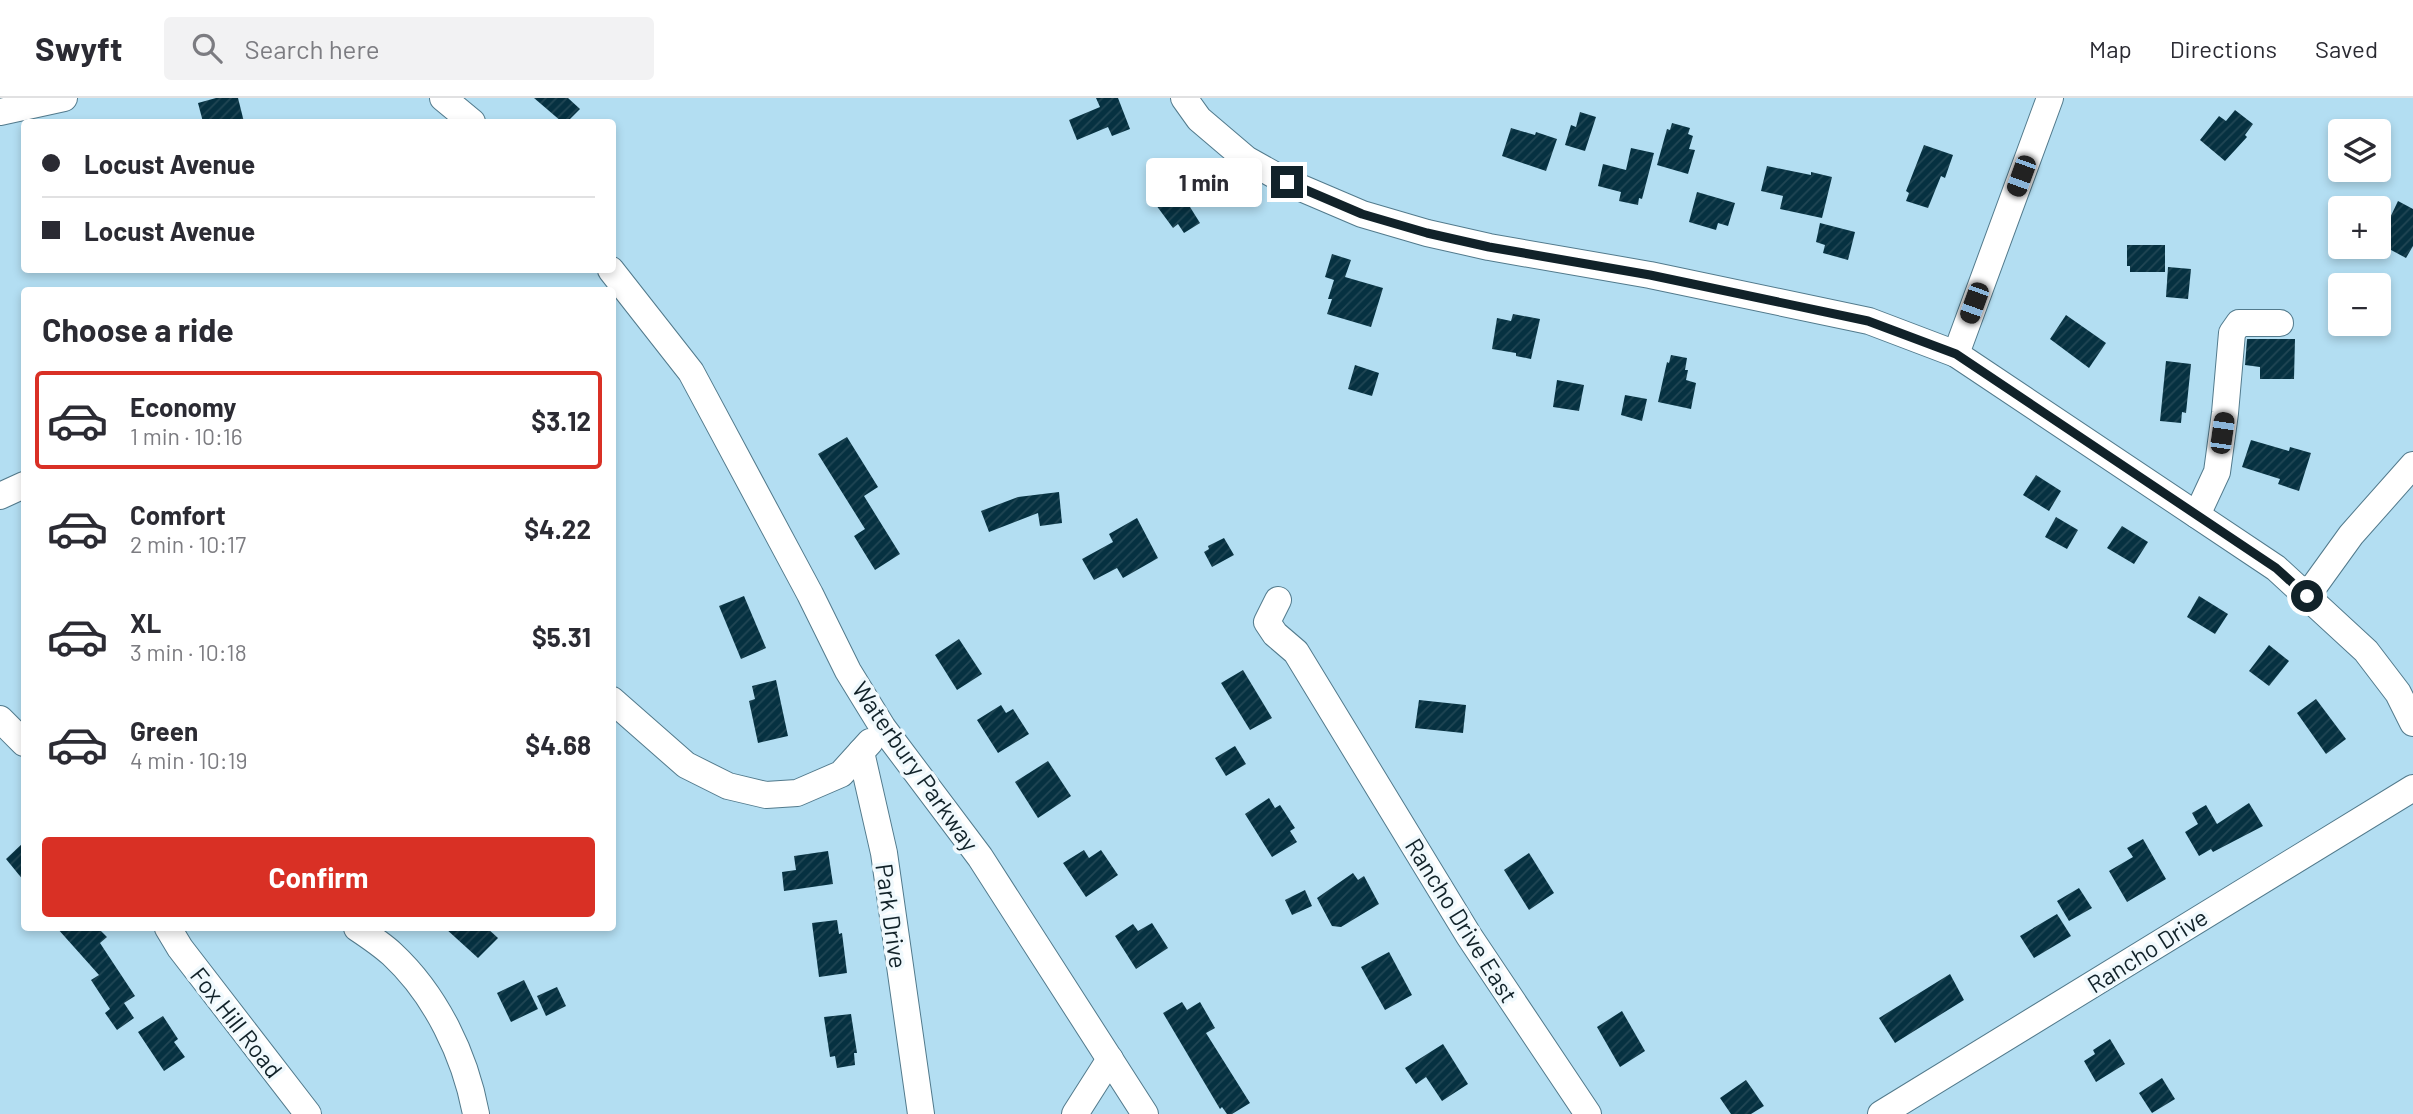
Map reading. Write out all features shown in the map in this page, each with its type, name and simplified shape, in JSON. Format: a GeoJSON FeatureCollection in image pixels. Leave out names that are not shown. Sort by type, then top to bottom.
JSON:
{"type":"FeatureCollection","features":[{"type":"Feature","properties":{"kind":"street"},"geometry":{"type":"LineString","coordinates":[[0,112],[64,98]]}},
{"type":"Feature","properties":{"kind":"street"},"geometry":{"type":"LineString","coordinates":[[443,98],[468,119]]}},
{"type":"Feature","properties":{"kind":"street"},"geometry":{"type":"LineString","coordinates":[[1184,98],[1199,119],[1246,159],[1287,182],[1362,214],[1489,247],[1650,275],[1868,321],[1956,354],[2276,568],[2366,651],[2398,693],[2413,723]]}},
{"type":"Feature","properties":{"kind":"street"},"geometry":{"type":"LineString","coordinates":[[1956,354],[2050,98]]}},
{"type":"Feature","properties":{"kind":"street","name":"Waterbury Parkway"},"geometry":{"type":"LineString","coordinates":[[613,273],[691,372],[810,594],[848,671],[883,728],[980,857],[1145,1114]]}},
{"type":"Feature","properties":{"kind":"street"},"geometry":{"type":"LineString","coordinates":[[2197,515],[2217,472],[2232,333],[2239,323],[2280,323]]}},
{"type":"Feature","properties":{"kind":"street"},"geometry":{"type":"LineString","coordinates":[[2307,596],[2351,534],[2413,465]]}},
{"type":"Feature","properties":{"kind":"street"},"geometry":{"type":"LineString","coordinates":[[0,496],[21,486]]}},
{"type":"Feature","properties":{"kind":"street","name":"Rancho Drive East"},"geometry":{"type":"LineString","coordinates":[[1278,600],[1267,622],[1275,634],[1296,652],[1469,936],[1588,1114]]}},
{"type":"Feature","properties":{"kind":"street"},"geometry":{"type":"LineString","coordinates":[[616,704],[686,765],[728,786],[766,795],[797,793],[841,774],[883,728]]}},
{"type":"Feature","properties":{"kind":"street"},"geometry":{"type":"LineString","coordinates":[[0,719],[21,740]]}},
{"type":"Feature","properties":{"kind":"street","name":"Park Drive"},"geometry":{"type":"LineString","coordinates":[[861,752],[884,853],[921,1114]]}},
{"type":"Feature","properties":{"kind":"street","name":"Rancho Drive"},"geometry":{"type":"LineString","coordinates":[[1881,1114],[2413,788]]}},
{"type":"Feature","properties":{"kind":"street","name":"Fox Hill Road"},"geometry":{"type":"LineString","coordinates":[[170,931],[180,948],[309,1114]]}},
{"type":"Feature","properties":{"kind":"street"},"geometry":{"type":"LineString","coordinates":[[361,931],[410,971],[433,1003],[454,1043],[472,1095],[475,1114]]}},
{"type":"Feature","properties":{"kind":"street"},"geometry":{"type":"LineString","coordinates":[[1075,1114],[1110,1059]]}},
{"type":"Feature","properties":{"kind":"building"},"geometry":{"type":"Polygon","coordinates":[[[216,98],[238,98],[243,119],[202,119],[198,103],[216,98]]]}},
{"type":"Feature","properties":{"kind":"building"},"geometry":{"type":"Polygon","coordinates":[[[534,98],[568,98],[580,109],[570,119],[558,119],[534,98]]]}},
{"type":"Feature","properties":{"kind":"building"},"geometry":{"type":"Polygon","coordinates":[[[1096,98],[1118,98],[1130,129],[1112,136],[1108,127],[1077,140],[1069,120],[1100,107],[1096,98]]]}},
{"type":"Feature","properties":{"kind":"building"},"geometry":{"type":"Polygon","coordinates":[[[2235,110],[2253,124],[2245,135],[2247,137],[2225,161],[2200,140],[2219,116],[2226,121],[2235,110]]]}},
{"type":"Feature","properties":{"kind":"building"},"geometry":{"type":"Polygon","coordinates":[[[1580,112],[1596,117],[1585,151],[1565,145],[1571,125],[1576,127],[1580,112]]]}},
{"type":"Feature","properties":{"kind":"building"},"geometry":{"type":"Polygon","coordinates":[[[1672,123],[1690,128],[1688,134],[1693,136],[1689,149],[1695,150],[1688,174],[1657,165],[1667,129],[1670,130],[1672,123]]]}},
{"type":"Feature","properties":{"kind":"building"},"geometry":{"type":"Polygon","coordinates":[[[1511,128],[1557,139],[1546,171],[1502,156],[1511,128]]]}},
{"type":"Feature","properties":{"kind":"building"},"geometry":{"type":"Polygon","coordinates":[[[1924,145],[1953,155],[1945,178],[1941,176],[1928,208],[1906,201],[1909,193],[1906,191],[1924,145]]]}},
{"type":"Feature","properties":{"kind":"building"},"geometry":{"type":"Polygon","coordinates":[[[1631,148],[1654,153],[1638,205],[1619,201],[1621,192],[1598,186],[1603,164],[1626,170],[1631,148]]]}},
{"type":"Feature","properties":{"kind":"building"},"geometry":{"type":"Polygon","coordinates":[[[1767,166],[1832,177],[1822,218],[1780,209],[1783,196],[1761,191],[1767,166]]]}},
{"type":"Feature","properties":{"kind":"building"},"geometry":{"type":"Polygon","coordinates":[[[1180,191],[1200,223],[1184,233],[1178,224],[1173,228],[1156,205],[1180,191]]]}},
{"type":"Feature","properties":{"kind":"building"},"geometry":{"type":"Polygon","coordinates":[[[1697,192],[1735,203],[1728,226],[1718,223],[1716,230],[1689,222],[1697,192]]]}},
{"type":"Feature","properties":{"kind":"building"},"geometry":{"type":"Polygon","coordinates":[[[2398,201],[2413,209],[2413,246],[2406,258],[2391,250],[2391,216],[2398,201]]]}},
{"type":"Feature","properties":{"kind":"building"},"geometry":{"type":"Polygon","coordinates":[[[1820,223],[1855,232],[1848,260],[1823,253],[1825,245],[1816,242],[1820,223]]]}},
{"type":"Feature","properties":{"kind":"building"},"geometry":{"type":"Polygon","coordinates":[[[2127,245],[2165,245],[2165,272],[2130,272],[2130,266],[2127,266],[2127,245]]]}},
{"type":"Feature","properties":{"kind":"building"},"geometry":{"type":"Polygon","coordinates":[[[1332,254],[1351,260],[1345,277],[1383,288],[1371,327],[1327,314],[1334,280],[1325,277],[1332,254]]]}},
{"type":"Feature","properties":{"kind":"building"},"geometry":{"type":"Polygon","coordinates":[[[2168,267],[2191,269],[2188,299],[2166,297],[2168,267]]]}},
{"type":"Feature","properties":{"kind":"building"},"geometry":{"type":"Polygon","coordinates":[[[1513,314],[1540,319],[1531,359],[1492,349],[1497,318],[1511,321],[1513,314]]]}},
{"type":"Feature","properties":{"kind":"building"},"geometry":{"type":"Polygon","coordinates":[[[2066,315],[2106,343],[2089,368],[2050,339],[2066,315]]]}},
{"type":"Feature","properties":{"kind":"building"},"geometry":{"type":"Polygon","coordinates":[[[2247,339],[2295,339],[2294,379],[2260,379],[2260,367],[2245,365],[2247,339]]]}},
{"type":"Feature","properties":{"kind":"building"},"geometry":{"type":"Polygon","coordinates":[[[1671,355],[1687,358],[1686,380],[1696,383],[1691,409],[1658,402],[1671,355]]]}},
{"type":"Feature","properties":{"kind":"building"},"geometry":{"type":"Polygon","coordinates":[[[2166,361],[2191,364],[2186,413],[2182,412],[2181,423],[2160,421],[2166,361]]]}},
{"type":"Feature","properties":{"kind":"building"},"geometry":{"type":"Polygon","coordinates":[[[1355,365],[1379,373],[1372,396],[1348,389],[1355,365]]]}},
{"type":"Feature","properties":{"kind":"building"},"geometry":{"type":"Polygon","coordinates":[[[1557,380],[1584,385],[1579,411],[1553,407],[1557,380]]]}},
{"type":"Feature","properties":{"kind":"building"},"geometry":{"type":"Polygon","coordinates":[[[1625,395],[1647,399],[1642,421],[1621,415],[1625,395]]]}},
{"type":"Feature","properties":{"kind":"building"},"geometry":{"type":"Polygon","coordinates":[[[847,437],[878,487],[864,496],[900,554],[875,570],[854,536],[865,529],[818,454],[847,437]]]}},
{"type":"Feature","properties":{"kind":"building"},"geometry":{"type":"Polygon","coordinates":[[[2251,440],[2289,451],[2290,447],[2311,453],[2299,491],[2278,484],[2280,479],[2242,467],[2251,440]]]}},
{"type":"Feature","properties":{"kind":"building"},"geometry":{"type":"Polygon","coordinates":[[[2036,475],[2061,491],[2049,511],[2023,495],[2036,475]]]}},
{"type":"Feature","properties":{"kind":"building"},"geometry":{"type":"Polygon","coordinates":[[[1059,492],[1062,523],[1040,526],[1038,513],[989,532],[981,511],[1018,497],[1059,492]]]}},
{"type":"Feature","properties":{"kind":"building"},"geometry":{"type":"Polygon","coordinates":[[[2056,517],[2078,530],[2067,549],[2045,537],[2056,517]]]}},
{"type":"Feature","properties":{"kind":"building"},"geometry":{"type":"Polygon","coordinates":[[[1137,518],[1158,558],[1123,578],[1117,568],[1094,580],[1082,559],[1113,542],[1109,534],[1137,518]]]}},
{"type":"Feature","properties":{"kind":"building"},"geometry":{"type":"Polygon","coordinates":[[[2122,526],[2148,542],[2134,564],[2107,548],[2122,526]]]}},
{"type":"Feature","properties":{"kind":"building"},"geometry":{"type":"Polygon","coordinates":[[[1224,538],[1234,555],[1212,567],[1204,552],[1209,549],[1208,546],[1224,538]]]}},
{"type":"Feature","properties":{"kind":"building"},"geometry":{"type":"Polygon","coordinates":[[[744,596],[766,648],[741,659],[719,606],[744,596]]]}},
{"type":"Feature","properties":{"kind":"building"},"geometry":{"type":"Polygon","coordinates":[[[2199,596],[2228,614],[2215,634],[2187,617],[2199,596]]]}},
{"type":"Feature","properties":{"kind":"building"},"geometry":{"type":"Polygon","coordinates":[[[959,639],[982,674],[957,690],[935,655],[959,639]]]}},
{"type":"Feature","properties":{"kind":"building"},"geometry":{"type":"Polygon","coordinates":[[[2269,645],[2289,661],[2269,686],[2249,671],[2269,645]]]}},
{"type":"Feature","properties":{"kind":"building"},"geometry":{"type":"Polygon","coordinates":[[[1243,670],[1272,718],[1250,730],[1221,683],[1243,670]]]}},
{"type":"Feature","properties":{"kind":"building"},"geometry":{"type":"Polygon","coordinates":[[[776,680],[788,736],[758,743],[749,701],[755,699],[752,686],[776,680]]]}},
{"type":"Feature","properties":{"kind":"building"},"geometry":{"type":"Polygon","coordinates":[[[2316,699],[2346,739],[2326,754],[2297,713],[2316,699]]]}},
{"type":"Feature","properties":{"kind":"building"},"geometry":{"type":"Polygon","coordinates":[[[1419,700],[1466,705],[1463,733],[1415,728],[1419,700]]]}},
{"type":"Feature","properties":{"kind":"building"},"geometry":{"type":"Polygon","coordinates":[[[1001,705],[1006,713],[1013,709],[1029,734],[998,753],[977,720],[1001,705]]]}},
{"type":"Feature","properties":{"kind":"building"},"geometry":{"type":"Polygon","coordinates":[[[1235,746],[1246,764],[1226,776],[1215,758],[1235,746]]]}},
{"type":"Feature","properties":{"kind":"building"},"geometry":{"type":"Polygon","coordinates":[[[1048,761],[1071,796],[1038,818],[1015,782],[1048,761]]]}},
{"type":"Feature","properties":{"kind":"building"},"geometry":{"type":"Polygon","coordinates":[[[1269,798],[1275,808],[1280,805],[1295,828],[1290,831],[1297,842],[1272,857],[1245,814],[1269,798]]]}},
{"type":"Feature","properties":{"kind":"building"},"geometry":{"type":"Polygon","coordinates":[[[2249,803],[2263,826],[2213,852],[2211,849],[2199,856],[2185,832],[2198,824],[2192,813],[2206,805],[2217,824],[2249,803]]]}},
{"type":"Feature","properties":{"kind":"building"},"geometry":{"type":"Polygon","coordinates":[[[2143,839],[2166,879],[2127,902],[2109,871],[2133,857],[2127,848],[2143,839]]]}},
{"type":"Feature","properties":{"kind":"building"},"geometry":{"type":"Polygon","coordinates":[[[21,845],[21,877],[6,859],[21,845]]]}},
{"type":"Feature","properties":{"kind":"building"},"geometry":{"type":"Polygon","coordinates":[[[1084,850],[1089,858],[1101,850],[1118,875],[1086,897],[1063,863],[1084,850]]]}},
{"type":"Feature","properties":{"kind":"building"},"geometry":{"type":"Polygon","coordinates":[[[828,851],[833,884],[784,891],[782,872],[796,870],[794,856],[828,851]]]}},
{"type":"Feature","properties":{"kind":"building"},"geometry":{"type":"Polygon","coordinates":[[[1529,853],[1554,893],[1529,910],[1504,870],[1529,853]]]}},
{"type":"Feature","properties":{"kind":"building"},"geometry":{"type":"Polygon","coordinates":[[[1353,873],[1358,880],[1364,876],[1379,904],[1341,927],[1332,926],[1317,898],[1353,873]]]}},
{"type":"Feature","properties":{"kind":"building"},"geometry":{"type":"Polygon","coordinates":[[[2079,888],[2092,908],[2069,921],[2057,901],[2079,888]]]}},
{"type":"Feature","properties":{"kind":"building"},"geometry":{"type":"Polygon","coordinates":[[[1305,890],[1312,906],[1292,915],[1285,900],[1305,890]]]}},
{"type":"Feature","properties":{"kind":"building"},"geometry":{"type":"Polygon","coordinates":[[[2057,914],[2071,936],[2034,958],[2020,936],[2057,914]]]}},
{"type":"Feature","properties":{"kind":"building"},"geometry":{"type":"Polygon","coordinates":[[[837,920],[839,934],[842,933],[847,973],[819,977],[812,923],[837,920]]]}},
{"type":"Feature","properties":{"kind":"building"},"geometry":{"type":"Polygon","coordinates":[[[1152,923],[1168,948],[1136,969],[1115,936],[1133,924],[1138,931],[1152,923]]]}},
{"type":"Feature","properties":{"kind":"building"},"geometry":{"type":"Polygon","coordinates":[[[60,931],[101,931],[107,937],[100,943],[135,996],[124,1003],[134,1018],[117,1030],[105,1013],[110,1009],[91,980],[99,975],[60,931]]]}},
{"type":"Feature","properties":{"kind":"building"},"geometry":{"type":"Polygon","coordinates":[[[448,931],[490,931],[498,938],[478,958],[448,931]]]}},
{"type":"Feature","properties":{"kind":"building"},"geometry":{"type":"Polygon","coordinates":[[[1389,952],[1412,995],[1385,1010],[1361,967],[1389,952]]]}},
{"type":"Feature","properties":{"kind":"building"},"geometry":{"type":"Polygon","coordinates":[[[1950,974],[1964,1000],[1895,1043],[1879,1018],[1950,974]]]}},
{"type":"Feature","properties":{"kind":"building"},"geometry":{"type":"Polygon","coordinates":[[[524,980],[538,1009],[511,1022],[497,993],[524,980]]]}},
{"type":"Feature","properties":{"kind":"building"},"geometry":{"type":"Polygon","coordinates":[[[557,987],[566,1006],[546,1016],[537,996],[557,987]]]}},
{"type":"Feature","properties":{"kind":"building"},"geometry":{"type":"Polygon","coordinates":[[[1182,1002],[1187,1010],[1200,1002],[1215,1028],[1206,1033],[1250,1103],[1232,1114],[1227,1114],[1222,1107],[1220,1109],[1163,1013],[1182,1002]]]}},
{"type":"Feature","properties":{"kind":"building"},"geometry":{"type":"Polygon","coordinates":[[[1622,1011],[1645,1051],[1620,1067],[1597,1027],[1622,1011]]]}},
{"type":"Feature","properties":{"kind":"building"},"geometry":{"type":"Polygon","coordinates":[[[851,1014],[857,1053],[854,1053],[855,1065],[837,1068],[835,1056],[830,1057],[824,1017],[851,1014]]]}},
{"type":"Feature","properties":{"kind":"building"},"geometry":{"type":"Polygon","coordinates":[[[163,1016],[178,1039],[174,1042],[185,1057],[164,1071],[138,1032],[163,1016]]]}},
{"type":"Feature","properties":{"kind":"building"},"geometry":{"type":"Polygon","coordinates":[[[2110,1039],[2125,1064],[2096,1082],[2084,1061],[2095,1054],[2093,1050],[2110,1039]]]}},
{"type":"Feature","properties":{"kind":"building"},"geometry":{"type":"Polygon","coordinates":[[[1443,1044],[1468,1084],[1442,1101],[1426,1077],[1416,1084],[1405,1068],[1443,1044]]]}},
{"type":"Feature","properties":{"kind":"building"},"geometry":{"type":"Polygon","coordinates":[[[2162,1078],[2175,1099],[2152,1113],[2139,1093],[2162,1078]]]}},
{"type":"Feature","properties":{"kind":"building"},"geometry":{"type":"Polygon","coordinates":[[[1746,1080],[1764,1106],[1751,1114],[1731,1114],[1720,1098],[1746,1080]]]}},
{"type":"Feature","properties":{"kind":"route"},"geometry":{"type":"LineString","coordinates":[[1287,182],[1362,214],[1427,233],[1489,247],[1650,275],[1868,321],[1956,354],[2276,568],[2307,596]]}}]}
